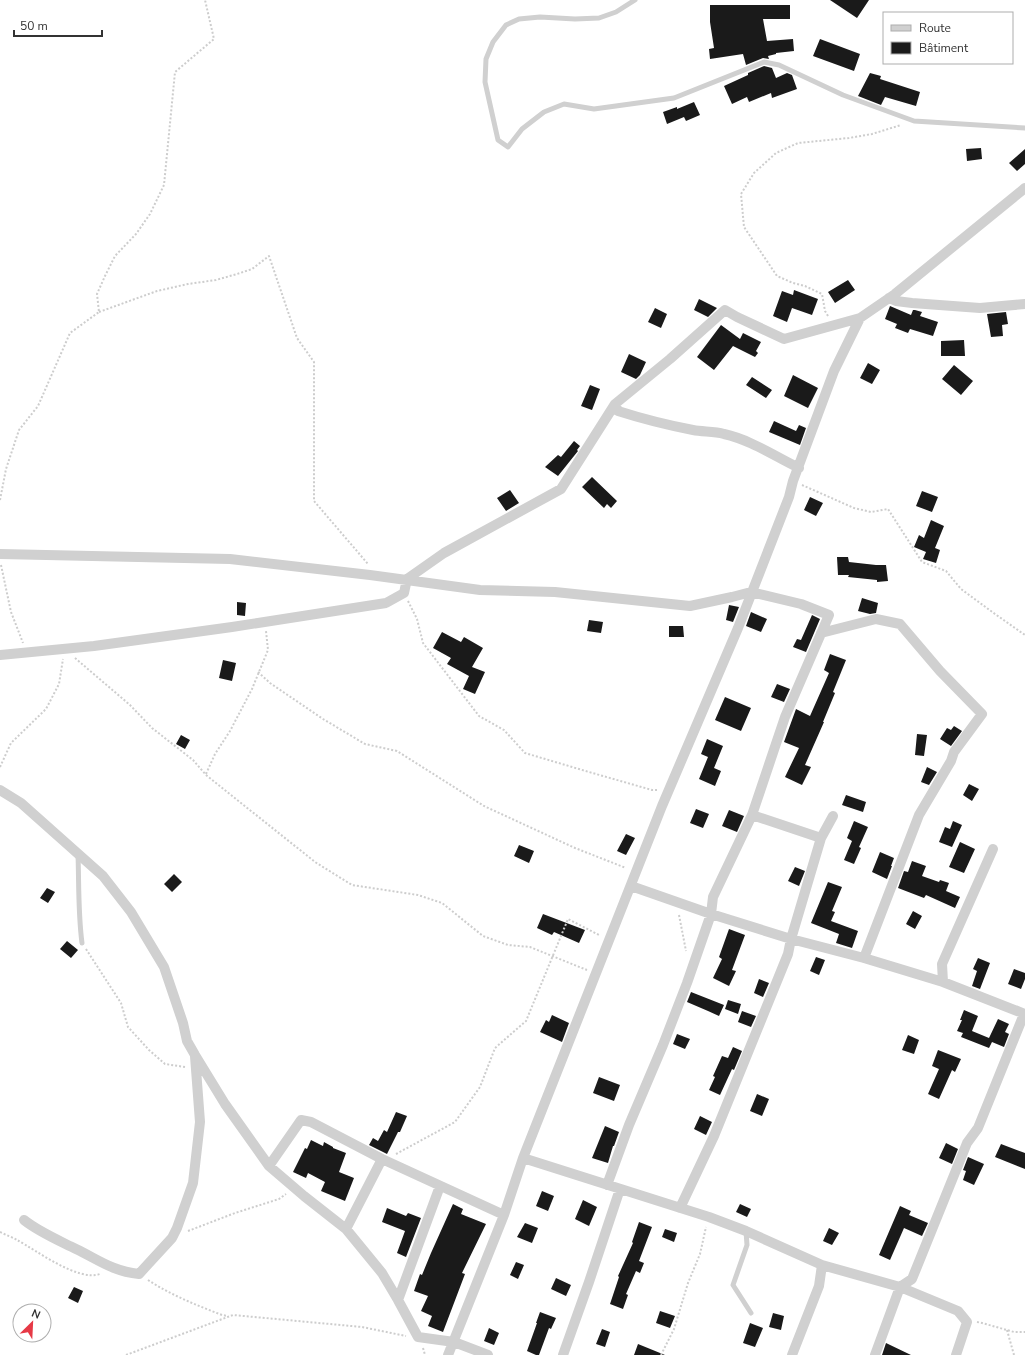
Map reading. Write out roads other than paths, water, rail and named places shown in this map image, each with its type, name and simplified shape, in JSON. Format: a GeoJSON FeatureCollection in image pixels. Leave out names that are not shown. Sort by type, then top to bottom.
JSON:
{"type":"FeatureCollection","features":[{"type":"Feature","properties":{"kind":"street"},"geometry":{"type":"LineString","coordinates":[[0,655],[102,645],[386,603],[404,593],[407,579],[444,553],[561,489],[615,404],[670,359],[725,310],[737,318],[784,339],[860,318],[889,298],[1025,188]]}},
{"type":"Feature","properties":{"kind":"street"},"geometry":{"type":"LineString","coordinates":[[889,298],[912,304],[980,308],[1025,304]]}},
{"type":"Feature","properties":{"kind":"street"},"geometry":{"type":"LineString","coordinates":[[448,1355],[504,1215],[523,1158],[669,790],[738,628],[789,497],[793,481],[834,372],[860,318]]}},
{"type":"Feature","properties":{"kind":"street"},"geometry":{"type":"LineString","coordinates":[[615,404],[618,411],[645,420],[694,430],[724,434],[753,444],[781,460],[799,468]]}},
{"type":"Feature","properties":{"kind":"street"},"geometry":{"type":"LineString","coordinates":[[0,554],[230,559],[407,579],[480,590],[556,592],[690,606],[752,592],[801,604],[829,615],[785,717],[752,815],[713,897],[710,914],[687,983],[663,1045],[628,1125],[607,1185]]}},
{"type":"Feature","properties":{"kind":"street"},"geometry":{"type":"LineString","coordinates":[[821,633],[876,619],[900,624],[940,671],[982,714],[954,752],[951,761],[919,815],[864,958]]}},
{"type":"Feature","properties":{"kind":"street"},"geometry":{"type":"LineString","coordinates":[[0,790],[21,803],[78,852],[102,876],[131,912],[164,967],[183,1023],[187,1041],[225,1104],[269,1166],[346,1229],[382,1273],[418,1337],[454,1342],[488,1355]]}},
{"type":"Feature","properties":{"kind":"street"},"geometry":{"type":"LineString","coordinates":[[752,815],[821,838]]}},
{"type":"Feature","properties":{"kind":"street"},"geometry":{"type":"LineString","coordinates":[[680,1208],[714,1136],[788,954],[791,939],[821,838],[833,816]]}},
{"type":"Feature","properties":{"kind":"street"},"geometry":{"type":"LineString","coordinates":[[943,982],[942,964],[993,849]]}},
{"type":"Feature","properties":{"kind":"street"},"geometry":{"type":"LineString","coordinates":[[631,886],[710,914],[791,939],[864,958],[943,982],[1024,1014],[978,1128],[967,1143],[912,1279],[900,1287],[875,1355]]}},
{"type":"Feature","properties":{"kind":"street"},"geometry":{"type":"LineString","coordinates":[[24,1220],[34,1228],[107,1266],[124,1273],[139,1274],[172,1238],[193,1183],[200,1122],[195,1055]]}},
{"type":"Feature","properties":{"kind":"street"},"geometry":{"type":"LineString","coordinates":[[269,1166],[300,1120],[311,1122],[382,1159],[504,1215]]}},
{"type":"Feature","properties":{"kind":"street"},"geometry":{"type":"LineString","coordinates":[[523,1158],[709,1217],[746,1231],[822,1265],[900,1287],[958,1311],[967,1322],[956,1355]]}},
{"type":"Feature","properties":{"kind":"street"},"geometry":{"type":"LineString","coordinates":[[346,1229],[382,1159]]}},
{"type":"Feature","properties":{"kind":"street"},"geometry":{"type":"LineString","coordinates":[[398,1300],[440,1186]]}},
{"type":"Feature","properties":{"kind":"street"},"geometry":{"type":"LineString","coordinates":[[562,1355],[589,1282],[620,1189]]}},
{"type":"Feature","properties":{"kind":"street"},"geometry":{"type":"LineString","coordinates":[[792,1355],[819,1286],[822,1265]]}},
{"type":"Feature","properties":{"kind":"lane"},"geometry":{"type":"LineString","coordinates":[[635,0],[616,12],[599,18],[575,19],[540,17],[519,19],[506,25],[493,42],[486,59],[485,82],[498,140],[508,147],[522,129],[544,112],[564,104],[594,109],[674,98],[764,62],[779,65],[843,95],[914,121],[1025,128]]}},
{"type":"Feature","properties":{"kind":"lane"},"geometry":{"type":"LineString","coordinates":[[78,852],[79,920],[82,943]]}},
{"type":"Feature","properties":{"kind":"lane"},"geometry":{"type":"LineString","coordinates":[[746,1231],[747,1245],[733,1285],[751,1313]]}}]}
